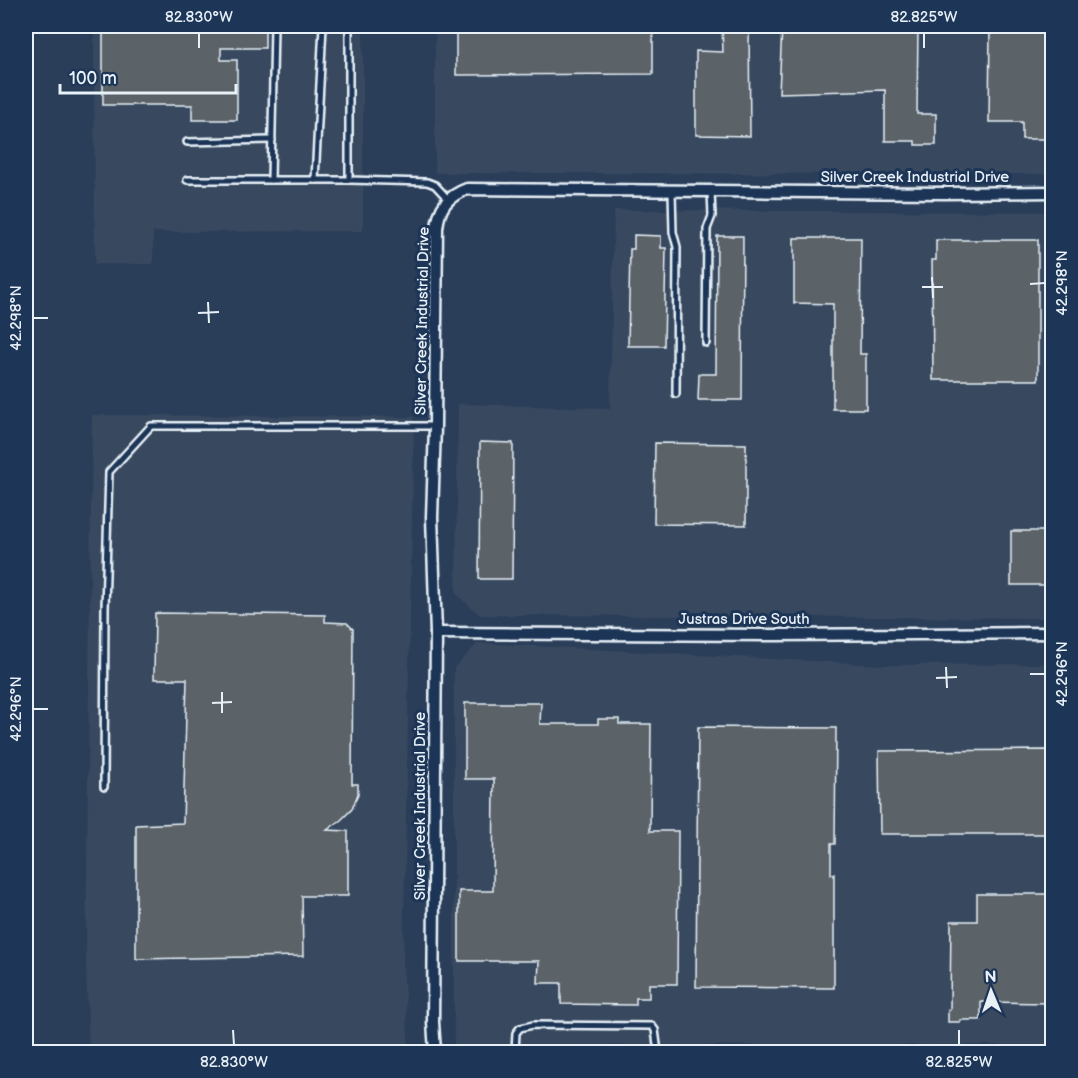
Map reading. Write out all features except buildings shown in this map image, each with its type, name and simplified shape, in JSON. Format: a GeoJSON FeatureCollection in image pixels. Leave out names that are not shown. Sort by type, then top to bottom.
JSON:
{"type":"FeatureCollection","features":[{"type":"Feature","properties":{"kind":"street","name":"Silver Creek Industrial Drive"},"geometry":{"type":"LineString","coordinates":[[435,1053],[433,1004],[436,633],[432,517],[437,228],[438,216],[448,199],[467,189],[1053,192]]}},
{"type":"Feature","properties":{"kind":"street","name":"Justras Drive South"},"geometry":{"type":"LineString","coordinates":[[436,633],[1053,633]]}},
{"type":"Feature","properties":{"kind":"lane"},"geometry":{"type":"LineString","coordinates":[[271,180],[274,26]]}},
{"type":"Feature","properties":{"kind":"lane"},"geometry":{"type":"LineString","coordinates":[[315,180],[323,26]]}},
{"type":"Feature","properties":{"kind":"lane"},"geometry":{"type":"LineString","coordinates":[[349,26],[349,180]]}},
{"type":"Feature","properties":{"kind":"lane"},"geometry":{"type":"LineString","coordinates":[[187,142],[272,140]]}},
{"type":"Feature","properties":{"kind":"lane"},"geometry":{"type":"LineString","coordinates":[[187,180],[428,182],[435,185],[448,199]]}},
{"type":"Feature","properties":{"kind":"lane"},"geometry":{"type":"LineString","coordinates":[[672,191],[673,232],[677,247],[676,394]]}},
{"type":"Feature","properties":{"kind":"lane"},"geometry":{"type":"LineString","coordinates":[[706,343],[707,228],[712,216],[711,191]]}},
{"type":"Feature","properties":{"kind":"lane"},"geometry":{"type":"LineString","coordinates":[[104,786],[105,609],[109,472],[123,456],[151,426],[435,426]]}},
{"type":"Feature","properties":{"kind":"lane"},"geometry":{"type":"LineString","coordinates":[[515,1053],[516,1033],[520,1028],[533,1025],[652,1026],[655,1030],[658,1053]]}},
{"type":"Feature","properties":{"kind":"shaded area"},"geometry":{"type":"Polygon","coordinates":[[[94,26],[363,26],[363,231],[153,232],[153,264],[95,264],[94,26]]]}},
{"type":"Feature","properties":{"kind":"shaded area"},"geometry":{"type":"Polygon","coordinates":[[[435,26],[1052,26],[1052,174],[435,173],[435,26]]]}},
{"type":"Feature","properties":{"kind":"shaded area"},"geometry":{"type":"Polygon","coordinates":[[[614,210],[1052,212],[1052,618],[480,615],[456,594],[458,404],[610,408],[614,210]]]}},
{"type":"Feature","properties":{"kind":"shaded area"},"geometry":{"type":"Polygon","coordinates":[[[92,415],[414,417],[403,966],[409,1052],[89,1052],[86,962],[92,415]]]}},
{"type":"Feature","properties":{"kind":"shaded area"},"geometry":{"type":"Polygon","coordinates":[[[478,643],[881,665],[1052,664],[1052,1045],[454,1046],[454,668],[478,643]]]}}]}
